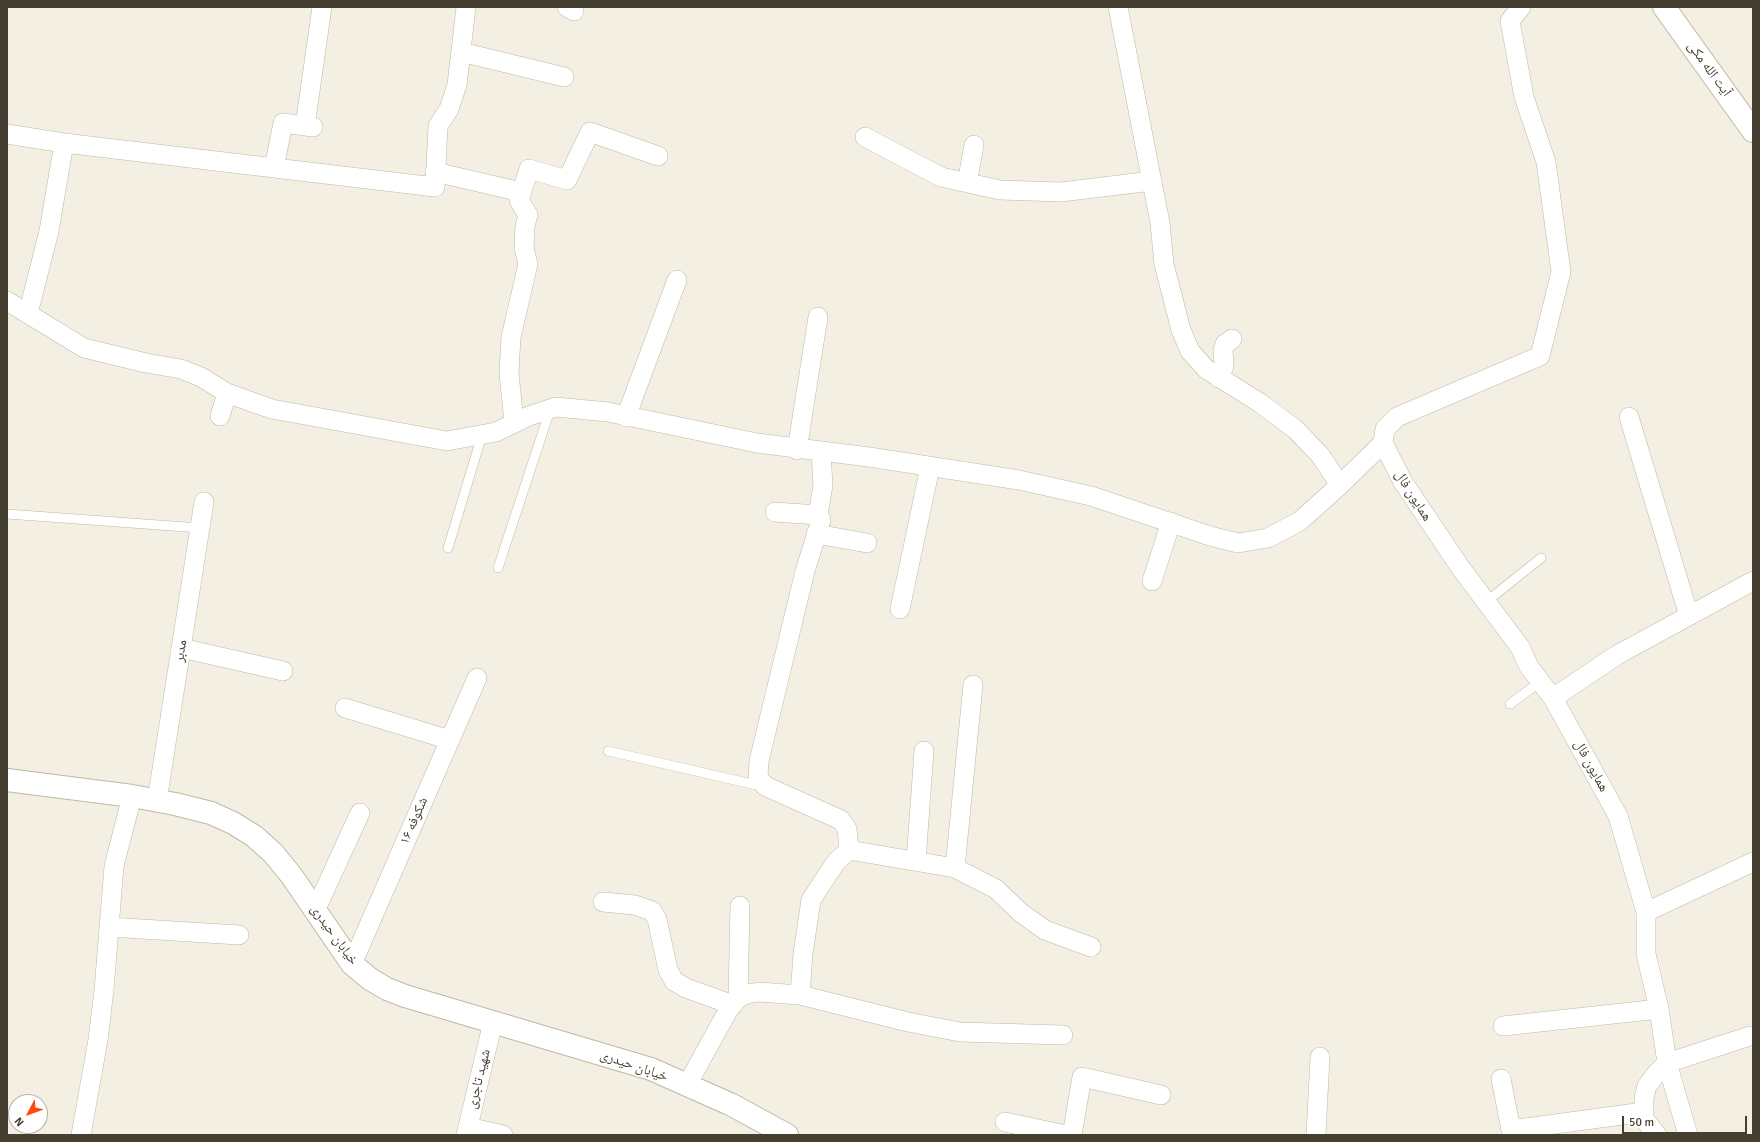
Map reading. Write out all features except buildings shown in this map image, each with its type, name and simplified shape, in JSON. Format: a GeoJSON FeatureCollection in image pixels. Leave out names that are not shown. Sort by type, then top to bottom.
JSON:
{"type":"FeatureCollection","features":[{"type":"Feature","properties":{"kind":"street"},"geometry":{"type":"LineString","coordinates":[[274,168],[282,124],[309,126],[322,7]]}},
{"type":"Feature","properties":{"kind":"street"},"geometry":{"type":"LineString","coordinates":[[7,134],[64,143],[434,187],[438,126],[449,109],[456,85],[462,52],[466,7]]}},
{"type":"Feature","properties":{"kind":"street"},"geometry":{"type":"LineString","coordinates":[[1118,7],[1160,223],[1164,264],[1181,330],[1190,351],[1206,369],[1260,403],[1295,428],[1320,455],[1340,485]]}},
{"type":"Feature","properties":{"kind":"street"},"geometry":{"type":"LineString","coordinates":[[7,301],[84,348],[146,363],[181,369],[201,377],[227,393],[272,409],[447,440],[496,432],[528,416],[556,407],[601,411],[749,442],[797,450],[869,457],[1020,480],[1091,496],[1210,536],[1238,543],[1268,538],[1300,521],[1340,485],[1383,443],[1385,429],[1397,417],[1540,356],[1561,272],[1546,162],[1524,96],[1510,22],[1521,7]]}},
{"type":"Feature","properties":{"kind":"street","name":"آیت الله مکی"},"geometry":{"type":"LineString","coordinates":[[1664,7],[1753,131]]}},
{"type":"Feature","properties":{"kind":"street"},"geometry":{"type":"LineString","coordinates":[[462,52],[564,76]]}},
{"type":"Feature","properties":{"kind":"street"},"geometry":{"type":"LineString","coordinates":[[514,423],[509,373],[510,337],[528,264],[524,248],[525,226],[528,215],[519,200],[529,169],[567,180],[590,132],[658,156]]}},
{"type":"Feature","properties":{"kind":"street"},"geometry":{"type":"LineString","coordinates":[[865,137],[941,177],[1000,190],[1061,192],[1152,181]]}},
{"type":"Feature","properties":{"kind":"street"},"geometry":{"type":"LineString","coordinates":[[28,314],[50,231],[64,143]]}},
{"type":"Feature","properties":{"kind":"street"},"geometry":{"type":"LineString","coordinates":[[967,183],[974,145]]}},
{"type":"Feature","properties":{"kind":"street"},"geometry":{"type":"LineString","coordinates":[[435,172],[521,192]]}},
{"type":"Feature","properties":{"kind":"street"},"geometry":{"type":"LineString","coordinates":[[626,416],[677,280]]}},
{"type":"Feature","properties":{"kind":"street"},"geometry":{"type":"LineString","coordinates":[[797,450],[818,317]]}},
{"type":"Feature","properties":{"kind":"street"},"geometry":{"type":"LineString","coordinates":[[1219,378],[1224,366],[1223,350],[1225,344],[1232,339]]}},
{"type":"Feature","properties":{"kind":"street"},"geometry":{"type":"LineString","coordinates":[[220,416],[227,393]]}},
{"type":"Feature","properties":{"kind":"street"},"geometry":{"type":"LineString","coordinates":[[1629,417],[1689,616]]}},
{"type":"Feature","properties":{"kind":"street","name":"همایون فال"},"geometry":{"type":"LineString","coordinates":[[1383,443],[1403,482],[1460,567],[1520,647],[1528,666],[1553,698],[1618,816],[1646,912],[1646,954],[1659,1009],[1668,1062],[1688,1135]]}},
{"type":"Feature","properties":{"kind":"street"},"geometry":{"type":"LineString","coordinates":[[800,994],[803,954],[811,900],[836,862],[848,850],[847,829],[841,820],[765,786],[758,777],[759,762],[817,525],[823,485],[821,452]]}},
{"type":"Feature","properties":{"kind":"street"},"geometry":{"type":"LineString","coordinates":[[900,609],[930,467]]}},
{"type":"Feature","properties":{"kind":"street","name":"مدبر"},"geometry":{"type":"LineString","coordinates":[[157,801],[204,502]]}},
{"type":"Feature","properties":{"kind":"street"},"geometry":{"type":"LineString","coordinates":[[775,512],[867,543]]}},
{"type":"Feature","properties":{"kind":"street"},"geometry":{"type":"LineString","coordinates":[[1152,581],[1171,522]]}},
{"type":"Feature","properties":{"kind":"street"},"geometry":{"type":"LineString","coordinates":[[1553,698],[1618,655],[1753,581]]}},
{"type":"Feature","properties":{"kind":"street"},"geometry":{"type":"LineString","coordinates":[[181,648],[283,671]]}},
{"type":"Feature","properties":{"kind":"street","name":"شکوفه ۱۶"},"geometry":{"type":"LineString","coordinates":[[352,964],[477,678]]}},
{"type":"Feature","properties":{"kind":"street"},"geometry":{"type":"LineString","coordinates":[[955,868],[973,685]]}},
{"type":"Feature","properties":{"kind":"street"},"geometry":{"type":"LineString","coordinates":[[345,708],[450,740]]}},
{"type":"Feature","properties":{"kind":"street"},"geometry":{"type":"LineString","coordinates":[[916,861],[924,751]]}},
{"type":"Feature","properties":{"kind":"street","name":"خیابان حیدری"},"geometry":{"type":"LineString","coordinates":[[7,780],[132,796],[211,813],[233,823],[254,836],[273,853],[291,874],[315,912],[352,964],[370,979],[405,996],[651,1069],[732,1105],[787,1135]]}},
{"type":"Feature","properties":{"kind":"street"},"geometry":{"type":"LineString","coordinates":[[81,1135],[98,1040],[104,990],[114,866],[132,796]]}},
{"type":"Feature","properties":{"kind":"street"},"geometry":{"type":"LineString","coordinates":[[315,912],[360,813]]}},
{"type":"Feature","properties":{"kind":"street"},"geometry":{"type":"LineString","coordinates":[[848,850],[955,868],[996,889],[1021,913],[1045,930],[1091,947]]}},
{"type":"Feature","properties":{"kind":"street"},"geometry":{"type":"LineString","coordinates":[[1646,912],[1753,862]]}},
{"type":"Feature","properties":{"kind":"street"},"geometry":{"type":"LineString","coordinates":[[603,902],[635,905],[652,911],[657,919],[668,970],[674,981],[686,988],[736,1001]]}},
{"type":"Feature","properties":{"kind":"street"},"geometry":{"type":"LineString","coordinates":[[736,1001],[740,906]]}},
{"type":"Feature","properties":{"kind":"street"},"geometry":{"type":"LineString","coordinates":[[109,927],[239,935]]}},
{"type":"Feature","properties":{"kind":"street"},"geometry":{"type":"LineString","coordinates":[[687,1085],[736,1001],[747,994],[770,992],[800,994],[908,1022],[960,1032],[1063,1035]]}},
{"type":"Feature","properties":{"kind":"street"},"geometry":{"type":"LineString","coordinates":[[1503,1026],[1659,1009]]}},
{"type":"Feature","properties":{"kind":"street","name":"شهید تاجری"},"geometry":{"type":"LineString","coordinates":[[467,1131],[493,1022]]}},
{"type":"Feature","properties":{"kind":"street"},"geometry":{"type":"LineString","coordinates":[[1657,1135],[1644,1119],[1644,1098],[1647,1086],[1668,1062],[1750,1036]]}},
{"type":"Feature","properties":{"kind":"street"},"geometry":{"type":"LineString","coordinates":[[1316,1135],[1320,1057]]}},
{"type":"Feature","properties":{"kind":"street"},"geometry":{"type":"LineString","coordinates":[[1072,1135],[1082,1077],[1161,1095]]}},
{"type":"Feature","properties":{"kind":"street"},"geometry":{"type":"LineString","coordinates":[[1501,1080],[1511,1130],[1644,1112]]}},
{"type":"Feature","properties":{"kind":"street"},"geometry":{"type":"LineString","coordinates":[[1005,1122],[1066,1135]]}},
{"type":"Feature","properties":{"kind":"street"},"geometry":{"type":"LineString","coordinates":[[467,1131],[503,1135]]}},
{"type":"Feature","properties":{"kind":"lane"},"geometry":{"type":"LineString","coordinates":[[498,568],[551,409]]}},
{"type":"Feature","properties":{"kind":"lane"},"geometry":{"type":"LineString","coordinates":[[448,548],[482,434]]}},
{"type":"Feature","properties":{"kind":"lane"},"geometry":{"type":"LineString","coordinates":[[7,514],[200,528]]}},
{"type":"Feature","properties":{"kind":"lane"},"geometry":{"type":"LineString","coordinates":[[1486,602],[1541,558]]}},
{"type":"Feature","properties":{"kind":"lane"},"geometry":{"type":"LineString","coordinates":[[1510,704],[1540,682]]}},
{"type":"Feature","properties":{"kind":"lane"},"geometry":{"type":"LineString","coordinates":[[608,751],[765,786]]}}]}
